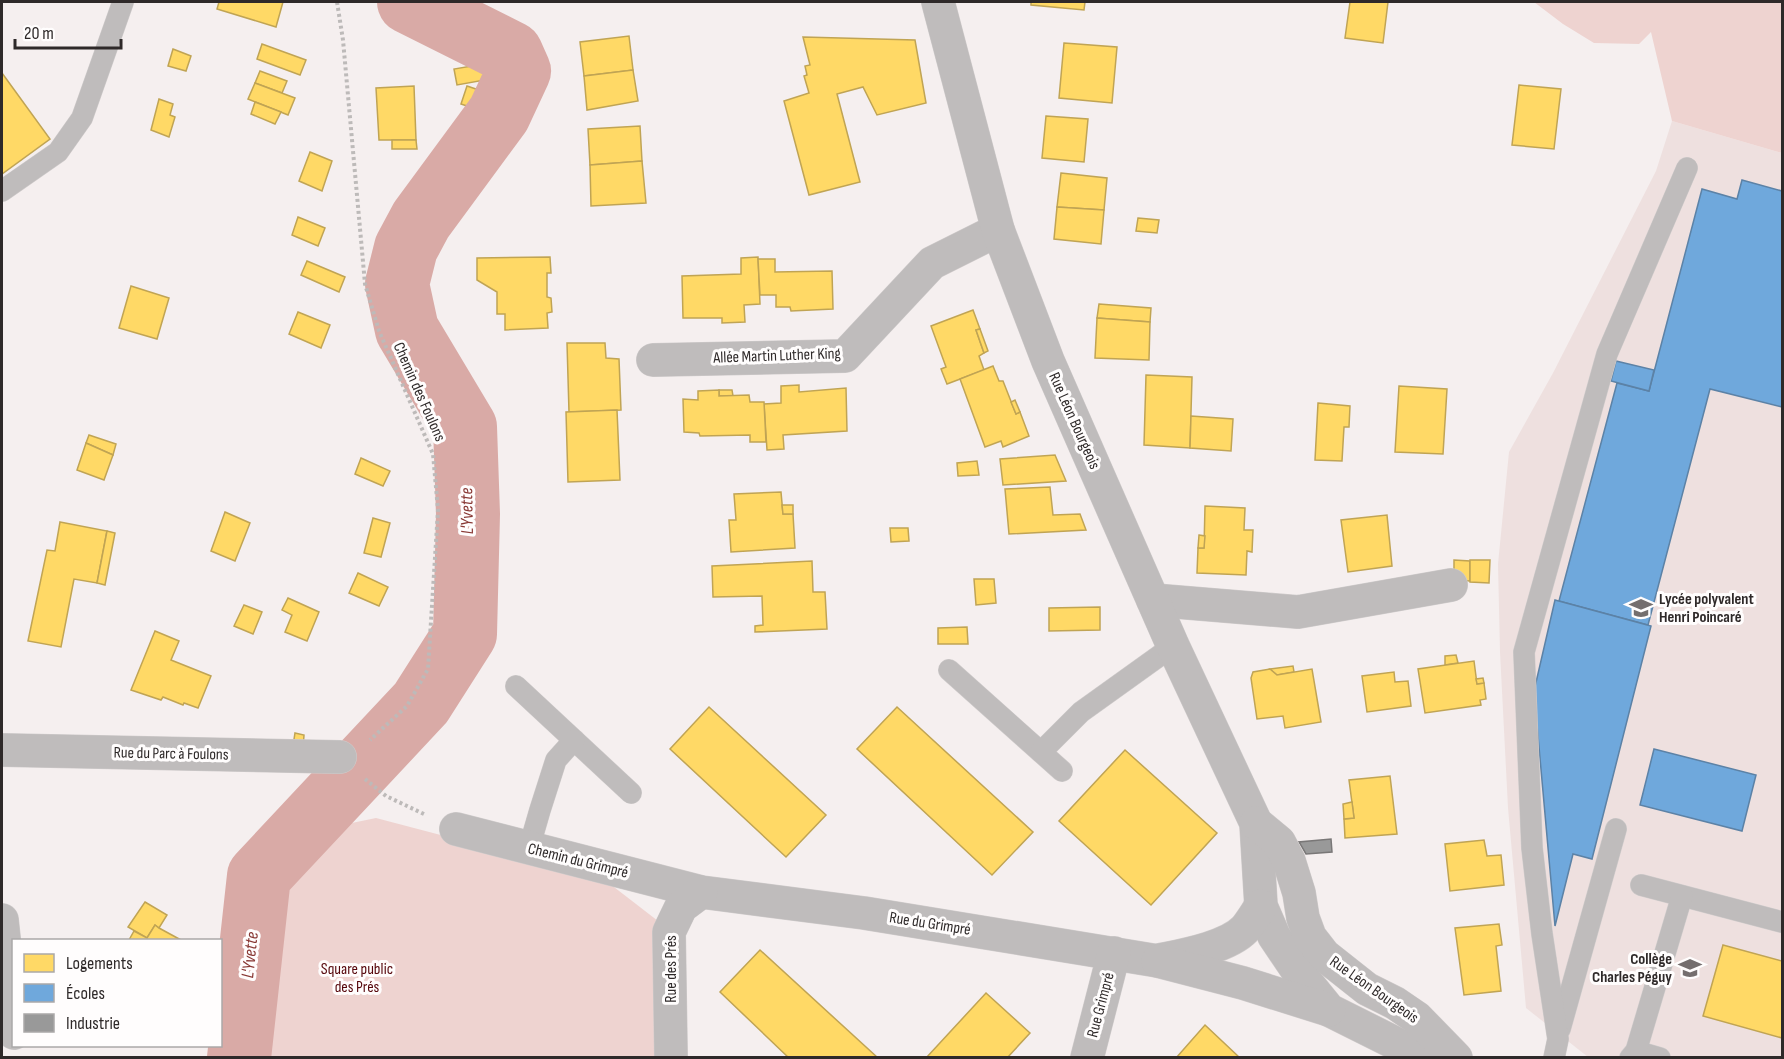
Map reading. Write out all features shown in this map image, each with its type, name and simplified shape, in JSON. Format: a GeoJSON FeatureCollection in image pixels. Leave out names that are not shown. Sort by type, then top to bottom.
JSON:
{"type":"FeatureCollection","features":[{"type":"Feature","properties":{"kind":"street","name":"Rue Léon Bourgeois"},"geometry":{"type":"LineString","coordinates":[[938,2],[998,230],[1048,361],[1173,646],[1256,823],[1261,906],[1274,936],[1299,973],[1329,1010],[1425,1058]]}},
{"type":"Feature","properties":{"kind":"street","name":"Allée Martin Luther King"},"geometry":{"type":"LineString","coordinates":[[653,360],[845,356],[932,263],[998,230]]}},
{"type":"Feature","properties":{"kind":"street"},"geometry":{"type":"LineString","coordinates":[[1153,600],[1298,612],[1451,585]]}},
{"type":"Feature","properties":{"kind":"street","name":"Rue du Parc à Foulons"},"geometry":{"type":"LineString","coordinates":[[2,750],[340,757]]}},
{"type":"Feature","properties":{"kind":"street","name":"Rue Léon Bourgeois"},"geometry":{"type":"LineString","coordinates":[[1256,823],[1279,842],[1289,861],[1310,937],[1324,955],[1367,989],[1395,1003],[1417,1018],[1456,1058]]}},
{"type":"Feature","properties":{"kind":"street","name":"Chemin du Grimpré"},"geometry":{"type":"LineString","coordinates":[[456,829],[701,892]]}},
{"type":"Feature","properties":{"kind":"street","name":"Rue du Grimpré"},"geometry":{"type":"LineString","coordinates":[[701,892],[864,913],[1158,961],[1243,983],[1329,1010]]}},
{"type":"Feature","properties":{"kind":"street","name":"Rue des Prés"},"geometry":{"type":"LineString","coordinates":[[672,1058],[669,932],[681,907],[701,892]]}},
{"type":"Feature","properties":{"kind":"street"},"geometry":{"type":"LineString","coordinates":[[1158,961],[1227,941],[1244,931],[1261,906]]}},
{"type":"Feature","properties":{"kind":"street"},"geometry":{"type":"LineString","coordinates":[[1243,983],[1258,977],[1285,951],[1299,932],[1303,918]]}},
{"type":"Feature","properties":{"kind":"street"},"geometry":{"type":"LineString","coordinates":[[2,920],[12,1014]]}},
{"type":"Feature","properties":{"kind":"street","name":"Rue Grimpré"},"geometry":{"type":"LineString","coordinates":[[1087,1058],[1114,953]]}},
{"type":"Feature","properties":{"kind":"lane"},"geometry":{"type":"LineString","coordinates":[[2,191],[58,152],[82,118],[123,2]]}},
{"type":"Feature","properties":{"kind":"lane"},"geometry":{"type":"LineString","coordinates":[[1556,1048],[1532,848],[1524,652],[1607,354],[1688,168]]}},
{"type":"Feature","properties":{"kind":"lane"},"geometry":{"type":"LineString","coordinates":[[1041,752],[1081,712],[1173,646]]}},
{"type":"Feature","properties":{"kind":"lane"},"geometry":{"type":"LineString","coordinates":[[949,670],[1062,771]]}},
{"type":"Feature","properties":{"kind":"lane"},"geometry":{"type":"LineString","coordinates":[[516,686],[631,793]]}},
{"type":"Feature","properties":{"kind":"lane"},"geometry":{"type":"LineString","coordinates":[[529,848],[556,759],[574,740]]}},
{"type":"Feature","properties":{"kind":"lane"},"geometry":{"type":"LineString","coordinates":[[1556,1048],[1616,829]]}},
{"type":"Feature","properties":{"kind":"lane"},"geometry":{"type":"LineString","coordinates":[[1641,885],[1782,922]]}},
{"type":"Feature","properties":{"kind":"lane"},"geometry":{"type":"LineString","coordinates":[[1660,1058],[1633,1054],[1682,896]]}},
{"type":"Feature","properties":{"kind":"path","name":"Chemin des Foulons"},"geometry":{"type":"LineString","coordinates":[[337,2],[343,40],[365,284],[379,331],[434,454],[438,510],[428,669],[407,706],[371,740],[340,757]]}},
{"type":"Feature","properties":{"kind":"path"},"geometry":{"type":"LineString","coordinates":[[386,796],[456,829]]}},
{"type":"Feature","properties":{"kind":"shaded area","name":"Lycée polyvalent Henri Poincaré"},"geometry":{"type":"Polygon","coordinates":[[[1672,121],[1782,153],[1782,1057],[1588,1057],[1526,1008],[1508,808],[1500,652],[1498,564],[1509,452],[1553,373],[1656,171],[1672,121]]]}},
{"type":"Feature","properties":{"kind":"green space"},"geometry":{"type":"Polygon","coordinates":[[[1534,2],[1782,2],[1782,153],[1672,121],[1651,32],[1639,44],[1594,43],[1563,24],[1534,2]]]}},
{"type":"Feature","properties":{"kind":"green space","name":"Square public des Prés"},"geometry":{"type":"Polygon","coordinates":[[[376,818],[601,877],[658,921],[671,1057],[250,1058],[272,881],[318,830],[376,818]]]}},
{"type":"Feature","properties":{"kind":"building: Logements"},"geometry":{"type":"Polygon","coordinates":[[[219,2],[283,2],[276,27],[217,9],[219,2]]]}},
{"type":"Feature","properties":{"kind":"building: Logements"},"geometry":{"type":"Polygon","coordinates":[[[1031,2],[1085,2],[1084,10],[1031,5],[1031,2]]]}},
{"type":"Feature","properties":{"kind":"building: Logements"},"geometry":{"type":"Polygon","coordinates":[[[1350,2],[1388,2],[1383,43],[1345,38],[1350,2]]]}},
{"type":"Feature","properties":{"kind":"building: Logements"},"geometry":{"type":"Polygon","coordinates":[[[629,36],[633,70],[584,76],[580,42],[629,36]]]}},
{"type":"Feature","properties":{"kind":"building: Logements"},"geometry":{"type":"Polygon","coordinates":[[[803,37],[915,40],[926,103],[877,115],[863,87],[837,94],[860,182],[809,195],[784,101],[809,93],[804,76],[807,75],[805,66],[810,65],[803,37]]]}},
{"type":"Feature","properties":{"kind":"building: Logements"},"geometry":{"type":"Polygon","coordinates":[[[1064,43],[1117,47],[1112,103],[1059,98],[1064,43]]]}},
{"type":"Feature","properties":{"kind":"building: Logements"},"geometry":{"type":"Polygon","coordinates":[[[262,44],[306,60],[300,75],[257,59],[262,44]]]}},
{"type":"Feature","properties":{"kind":"building: Logements"},"geometry":{"type":"Polygon","coordinates":[[[173,49],[191,56],[186,71],[168,66],[173,49]]]}},
{"type":"Feature","properties":{"kind":"building: Logements"},"geometry":{"type":"Polygon","coordinates":[[[483,64],[485,80],[457,85],[454,69],[483,64]]]}},
{"type":"Feature","properties":{"kind":"building: Logements"},"geometry":{"type":"Polygon","coordinates":[[[633,70],[638,101],[587,110],[584,76],[633,70]]]}},
{"type":"Feature","properties":{"kind":"building: Logements"},"geometry":{"type":"Polygon","coordinates":[[[260,71],[287,81],[282,93],[255,83],[260,71]]]}},
{"type":"Feature","properties":{"kind":"building: Logements"},"geometry":{"type":"Polygon","coordinates":[[[2,73],[50,139],[2,174],[2,73]]]}},
{"type":"Feature","properties":{"kind":"building: Logements"},"geometry":{"type":"Polygon","coordinates":[[[255,83],[295,98],[288,115],[248,99],[255,83]]]}},
{"type":"Feature","properties":{"kind":"building: Logements"},"geometry":{"type":"Polygon","coordinates":[[[1519,85],[1561,89],[1554,149],[1512,145],[1519,85]]]}},
{"type":"Feature","properties":{"kind":"building: Logements"},"geometry":{"type":"Polygon","coordinates":[[[414,86],[416,140],[379,140],[376,88],[414,86]]]}},
{"type":"Feature","properties":{"kind":"building: Logements"},"geometry":{"type":"Polygon","coordinates":[[[467,86],[479,90],[473,108],[461,104],[467,86]]]}},
{"type":"Feature","properties":{"kind":"building: Logements"},"geometry":{"type":"Polygon","coordinates":[[[159,99],[173,104],[170,115],[175,117],[169,137],[151,130],[159,99]]]}},
{"type":"Feature","properties":{"kind":"building: Logements"},"geometry":{"type":"Polygon","coordinates":[[[255,102],[281,112],[275,124],[251,114],[255,102]]]}},
{"type":"Feature","properties":{"kind":"building: Logements"},"geometry":{"type":"Polygon","coordinates":[[[1046,116],[1088,119],[1084,162],[1042,158],[1046,116]]]}},
{"type":"Feature","properties":{"kind":"building: Logements"},"geometry":{"type":"Polygon","coordinates":[[[640,126],[642,161],[590,165],[588,129],[640,126]]]}},
{"type":"Feature","properties":{"kind":"building: Logements"},"geometry":{"type":"Polygon","coordinates":[[[392,140],[416,140],[417,149],[392,149],[392,140]]]}},
{"type":"Feature","properties":{"kind":"building: Logements"},"geometry":{"type":"Polygon","coordinates":[[[310,152],[332,161],[322,191],[299,181],[310,152]]]}},
{"type":"Feature","properties":{"kind":"building: Logements"},"geometry":{"type":"Polygon","coordinates":[[[642,161],[646,203],[591,206],[590,165],[642,161]]]}},
{"type":"Feature","properties":{"kind":"building: Logements"},"geometry":{"type":"Polygon","coordinates":[[[1061,173],[1107,178],[1104,210],[1057,207],[1061,173]]]}},
{"type":"Feature","properties":{"kind":"building: Logements"},"geometry":{"type":"Polygon","coordinates":[[[1057,207],[1104,210],[1101,244],[1054,239],[1057,207]]]}},
{"type":"Feature","properties":{"kind":"building: Logements"},"geometry":{"type":"Polygon","coordinates":[[[298,217],[325,228],[318,246],[292,235],[298,217]]]}},
{"type":"Feature","properties":{"kind":"building: Logements"},"geometry":{"type":"Polygon","coordinates":[[[1138,218],[1159,220],[1157,233],[1136,231],[1138,218]]]}},
{"type":"Feature","properties":{"kind":"building: Logements"},"geometry":{"type":"Polygon","coordinates":[[[550,257],[551,273],[547,273],[547,297],[551,298],[552,312],[547,313],[548,328],[505,330],[505,314],[497,314],[497,292],[477,280],[477,258],[550,257]]]}},
{"type":"Feature","properties":{"kind":"building: Logements"},"geometry":{"type":"Polygon","coordinates":[[[758,257],[760,304],[744,305],[745,322],[722,323],[722,318],[683,318],[682,276],[741,274],[741,258],[758,257]]]}},
{"type":"Feature","properties":{"kind":"building: Logements"},"geometry":{"type":"Polygon","coordinates":[[[758,259],[775,259],[775,272],[832,271],[833,309],[791,311],[790,307],[776,307],[776,295],[760,295],[758,259]]]}},
{"type":"Feature","properties":{"kind":"building: Logements"},"geometry":{"type":"Polygon","coordinates":[[[307,261],[345,277],[339,292],[301,275],[307,261]]]}},
{"type":"Feature","properties":{"kind":"building: Logements"},"geometry":{"type":"Polygon","coordinates":[[[131,286],[169,298],[157,339],[119,328],[131,286]]]}},
{"type":"Feature","properties":{"kind":"building: Logements"},"geometry":{"type":"Polygon","coordinates":[[[1099,304],[1151,308],[1150,322],[1097,318],[1099,304]]]}},
{"type":"Feature","properties":{"kind":"building: Logements"},"geometry":{"type":"Polygon","coordinates":[[[973,310],[980,329],[976,330],[984,353],[979,356],[984,370],[947,384],[941,369],[946,367],[931,326],[973,310]]]}},
{"type":"Feature","properties":{"kind":"building: Logements"},"geometry":{"type":"Polygon","coordinates":[[[298,312],[330,325],[321,348],[289,334],[298,312]]]}},
{"type":"Feature","properties":{"kind":"building: Logements"},"geometry":{"type":"Polygon","coordinates":[[[1097,318],[1150,322],[1149,360],[1095,358],[1097,318]]]}},
{"type":"Feature","properties":{"kind":"building: Logements"},"geometry":{"type":"Polygon","coordinates":[[[980,329],[988,351],[984,353],[976,330],[980,329]]]}},
{"type":"Feature","properties":{"kind":"building: Logements"},"geometry":{"type":"Polygon","coordinates":[[[567,343],[605,343],[606,358],[619,359],[621,410],[569,412],[567,343]]]}},
{"type":"Feature","properties":{"kind":"building: Logements"},"geometry":{"type":"Polygon","coordinates":[[[993,366],[999,381],[1003,381],[1016,414],[1020,412],[1029,436],[1003,447],[1001,441],[985,447],[960,379],[993,366]]]}},
{"type":"Feature","properties":{"kind":"building: Logements"},"geometry":{"type":"Polygon","coordinates":[[[1146,375],[1192,377],[1190,448],[1144,445],[1146,375]]]}},
{"type":"Feature","properties":{"kind":"building: Logements"},"geometry":{"type":"Polygon","coordinates":[[[799,385],[799,392],[846,388],[847,431],[783,435],[784,449],[767,450],[764,404],[781,403],[781,386],[799,385]]]}},
{"type":"Feature","properties":{"kind":"building: Logements"},"geometry":{"type":"Polygon","coordinates":[[[1399,386],[1447,389],[1443,454],[1395,452],[1399,386]]]}},
{"type":"Feature","properties":{"kind":"building: Logements"},"geometry":{"type":"Polygon","coordinates":[[[719,390],[732,390],[733,396],[719,396],[719,390]]]}},
{"type":"Feature","properties":{"kind":"building: Logements"},"geometry":{"type":"Polygon","coordinates":[[[719,390],[719,396],[749,395],[750,402],[764,402],[766,442],[750,442],[750,435],[700,436],[699,433],[684,432],[683,399],[698,400],[698,391],[719,390]]]}},
{"type":"Feature","properties":{"kind":"building: Logements"},"geometry":{"type":"Polygon","coordinates":[[[1015,400],[1020,412],[1016,414],[1011,402],[1015,400]]]}},
{"type":"Feature","properties":{"kind":"building: Logements"},"geometry":{"type":"Polygon","coordinates":[[[1318,403],[1350,406],[1349,427],[1344,427],[1342,461],[1315,460],[1318,403]]]}},
{"type":"Feature","properties":{"kind":"building: Logements"},"geometry":{"type":"Polygon","coordinates":[[[617,410],[620,480],[568,482],[566,412],[617,410]]]}},
{"type":"Feature","properties":{"kind":"building: Logements"},"geometry":{"type":"Polygon","coordinates":[[[1191,416],[1233,419],[1231,451],[1190,448],[1191,416]]]}},
{"type":"Feature","properties":{"kind":"building: Logements"},"geometry":{"type":"Polygon","coordinates":[[[89,435],[116,444],[113,455],[86,443],[89,435]]]}},
{"type":"Feature","properties":{"kind":"building: Logements"},"geometry":{"type":"Polygon","coordinates":[[[86,443],[113,455],[104,480],[77,470],[86,443]]]}},
{"type":"Feature","properties":{"kind":"building: Logements"},"geometry":{"type":"Polygon","coordinates":[[[1055,455],[1066,481],[1003,485],[1000,459],[1055,455]]]}},
{"type":"Feature","properties":{"kind":"building: Logements"},"geometry":{"type":"Polygon","coordinates":[[[361,458],[390,471],[383,486],[355,474],[361,458]]]}},
{"type":"Feature","properties":{"kind":"building: Logements"},"geometry":{"type":"Polygon","coordinates":[[[977,461],[979,475],[958,476],[957,463],[977,461]]]}},
{"type":"Feature","properties":{"kind":"building: Logements"},"geometry":{"type":"Polygon","coordinates":[[[1050,487],[1053,515],[1080,514],[1086,530],[1009,534],[1005,489],[1050,487]]]}},
{"type":"Feature","properties":{"kind":"building: Logements"},"geometry":{"type":"Polygon","coordinates":[[[781,492],[783,514],[793,514],[795,548],[731,552],[729,520],[736,520],[734,494],[781,492]]]}},
{"type":"Feature","properties":{"kind":"building: Logements"},"geometry":{"type":"Polygon","coordinates":[[[782,505],[793,505],[793,514],[783,514],[782,505]]]}},
{"type":"Feature","properties":{"kind":"building: Logements"},"geometry":{"type":"Polygon","coordinates":[[[1205,506],[1245,508],[1244,530],[1253,530],[1252,552],[1247,551],[1246,575],[1197,573],[1198,548],[1204,548],[1205,506]]]}},
{"type":"Feature","properties":{"kind":"building: Logements"},"geometry":{"type":"Polygon","coordinates":[[[225,512],[250,523],[235,561],[211,551],[225,512]]]}},
{"type":"Feature","properties":{"kind":"building: Logements"},"geometry":{"type":"Polygon","coordinates":[[[1387,515],[1392,566],[1348,572],[1341,520],[1387,515]]]}},
{"type":"Feature","properties":{"kind":"building: Logements"},"geometry":{"type":"Polygon","coordinates":[[[373,518],[390,523],[381,557],[364,553],[373,518]]]}},
{"type":"Feature","properties":{"kind":"building: Logements"},"geometry":{"type":"Polygon","coordinates":[[[60,522],[107,531],[97,583],[74,579],[61,647],[28,641],[47,550],[55,551],[60,522]]]}},
{"type":"Feature","properties":{"kind":"building: Logements"},"geometry":{"type":"Polygon","coordinates":[[[890,528],[908,528],[909,541],[891,542],[890,528]]]}},
{"type":"Feature","properties":{"kind":"building: Logements"},"geometry":{"type":"Polygon","coordinates":[[[107,531],[115,533],[105,585],[97,583],[107,531]]]}},
{"type":"Feature","properties":{"kind":"building: Logements"},"geometry":{"type":"Polygon","coordinates":[[[1199,535],[1205,536],[1204,548],[1198,548],[1199,535]]]}},
{"type":"Feature","properties":{"kind":"building: Logements"},"geometry":{"type":"Polygon","coordinates":[[[1454,560],[1470,561],[1470,581],[1454,580],[1454,560]]]}},
{"type":"Feature","properties":{"kind":"building: Logements"},"geometry":{"type":"Polygon","coordinates":[[[1470,560],[1490,560],[1489,583],[1470,582],[1470,560]]]}},
{"type":"Feature","properties":{"kind":"building: Logements"},"geometry":{"type":"Polygon","coordinates":[[[812,561],[813,592],[825,592],[827,629],[755,632],[755,626],[763,625],[762,596],[713,597],[712,566],[812,561]]]}},
{"type":"Feature","properties":{"kind":"building: Logements"},"geometry":{"type":"Polygon","coordinates":[[[358,573],[388,587],[379,606],[349,593],[358,573]]]}},
{"type":"Feature","properties":{"kind":"building: Logements"},"geometry":{"type":"Polygon","coordinates":[[[974,579],[994,579],[996,603],[976,605],[974,579]]]}},
{"type":"Feature","properties":{"kind":"building: Logements"},"geometry":{"type":"Polygon","coordinates":[[[288,598],[319,612],[307,641],[285,632],[292,615],[282,610],[288,598]]]}},
{"type":"Feature","properties":{"kind":"building: Logements"},"geometry":{"type":"Polygon","coordinates":[[[244,605],[262,612],[253,634],[234,626],[244,605]]]}},
{"type":"Feature","properties":{"kind":"building: Logements"},"geometry":{"type":"Polygon","coordinates":[[[1100,607],[1100,630],[1049,631],[1049,608],[1100,607]]]}},
{"type":"Feature","properties":{"kind":"building: Logements"},"geometry":{"type":"Polygon","coordinates":[[[967,627],[968,644],[938,644],[938,628],[967,627]]]}},
{"type":"Feature","properties":{"kind":"building: Logements"},"geometry":{"type":"Polygon","coordinates":[[[155,631],[179,641],[171,660],[211,676],[198,708],[163,697],[161,700],[131,690],[155,631]]]}},
{"type":"Feature","properties":{"kind":"building: Logements"},"geometry":{"type":"Polygon","coordinates":[[[1456,655],[1458,663],[1445,665],[1445,656],[1456,655]]]}},
{"type":"Feature","properties":{"kind":"building: Logements"},"geometry":{"type":"Polygon","coordinates":[[[1474,661],[1477,684],[1484,683],[1486,699],[1480,700],[1481,705],[1425,713],[1418,669],[1474,661]]]}},
{"type":"Feature","properties":{"kind":"building: Logements"},"geometry":{"type":"Polygon","coordinates":[[[1293,666],[1294,672],[1277,675],[1270,669],[1293,666]]]}},
{"type":"Feature","properties":{"kind":"building: Logements"},"geometry":{"type":"Polygon","coordinates":[[[1270,669],[1277,675],[1312,669],[1321,722],[1285,728],[1283,716],[1257,719],[1251,678],[1253,672],[1270,669]]]}},
{"type":"Feature","properties":{"kind":"building: Logements"},"geometry":{"type":"Polygon","coordinates":[[[1394,672],[1395,682],[1408,681],[1411,706],[1367,712],[1362,676],[1394,672]]]}},
{"type":"Feature","properties":{"kind":"building: Logements"},"geometry":{"type":"Polygon","coordinates":[[[1483,678],[1484,683],[1477,684],[1476,679],[1483,678]]]}},
{"type":"Feature","properties":{"kind":"building: Logements"},"geometry":{"type":"Polygon","coordinates":[[[709,707],[826,815],[786,857],[670,749],[709,707]]]}},
{"type":"Feature","properties":{"kind":"building: Logements"},"geometry":{"type":"Polygon","coordinates":[[[897,707],[1033,832],[992,875],[857,749],[897,707]]]}},
{"type":"Feature","properties":{"kind":"building: Logements"},"geometry":{"type":"Polygon","coordinates":[[[295,733],[304,735],[303,748],[293,746],[295,733]]]}},
{"type":"Feature","properties":{"kind":"building: Logements"},"geometry":{"type":"Polygon","coordinates":[[[1125,750],[1217,833],[1151,905],[1059,821],[1125,750]]]}},
{"type":"Feature","properties":{"kind":"building: Logements"},"geometry":{"type":"Polygon","coordinates":[[[1390,776],[1397,834],[1345,838],[1344,819],[1354,818],[1349,780],[1390,776]]]}},
{"type":"Feature","properties":{"kind":"building: Logements"},"geometry":{"type":"Polygon","coordinates":[[[1352,802],[1354,818],[1344,819],[1343,804],[1352,802]]]}},
{"type":"Feature","properties":{"kind":"building: Logements"},"geometry":{"type":"Polygon","coordinates":[[[1484,840],[1487,856],[1501,855],[1504,885],[1450,891],[1445,844],[1484,840]]]}},
{"type":"Feature","properties":{"kind":"building: Logements"},"geometry":{"type":"Polygon","coordinates":[[[145,902],[167,915],[159,928],[155,925],[147,938],[128,927],[145,902]]]}},
{"type":"Feature","properties":{"kind":"building: Logements"},"geometry":{"type":"Polygon","coordinates":[[[1499,924],[1502,945],[1496,946],[1501,991],[1464,995],[1455,928],[1499,924]]]}},
{"type":"Feature","properties":{"kind":"building: Logements"},"geometry":{"type":"Polygon","coordinates":[[[155,925],[179,939],[130,939],[134,931],[147,938],[155,925]]]}},
{"type":"Feature","properties":{"kind":"building: Logements"},"geometry":{"type":"Polygon","coordinates":[[[1723,945],[1782,961],[1782,1038],[1703,1016],[1723,945]]]}},
{"type":"Feature","properties":{"kind":"building: Logements"},"geometry":{"type":"Polygon","coordinates":[[[760,950],[878,1058],[789,1058],[720,992],[760,950]]]}},
{"type":"Feature","properties":{"kind":"building: Logements"},"geometry":{"type":"Polygon","coordinates":[[[986,993],[1030,1033],[1007,1058],[926,1058],[986,993]]]}},
{"type":"Feature","properties":{"kind":"building: Logements"},"geometry":{"type":"Polygon","coordinates":[[[1205,1025],[1240,1058],[1176,1058],[1205,1025]]]}},
{"type":"Feature","properties":{"kind":"building: Écoles"},"geometry":{"type":"Polygon","coordinates":[[[1742,180],[1782,191],[1782,407],[1710,389],[1648,625],[1559,601],[1617,383],[1649,391],[1702,189],[1737,199],[1742,180]]]}},
{"type":"Feature","properties":{"kind":"building: Écoles"},"geometry":{"type":"Polygon","coordinates":[[[1616,361],[1654,370],[1649,391],[1611,381],[1616,361]]]}},
{"type":"Feature","properties":{"kind":"building: Écoles"},"geometry":{"type":"Polygon","coordinates":[[[1555,600],[1651,626],[1592,859],[1573,854],[1555,926],[1534,691],[1555,600]]]}},
{"type":"Feature","properties":{"kind":"building: Écoles"},"geometry":{"type":"Polygon","coordinates":[[[1654,749],[1756,775],[1742,831],[1640,805],[1654,749]]]}},
{"type":"Feature","properties":{"kind":"building: Industrie"},"geometry":{"type":"Polygon","coordinates":[[[1331,839],[1332,852],[1306,854],[1299,842],[1331,839]]]}},
{"type":"Feature","properties":{"kind":"waterway","name":"L'Yvette"},"geometry":{"type":"LineString","coordinates":[[239,1058],[259,876],[421,703],[465,634],[468,514],[465,427],[407,330],[397,284],[406,248],[421,220],[499,114],[519,71],[511,53],[409,2]]}},
{"type":"Feature","properties":{"kind":"place","name":"Lycée polyvalent Henri Poincaré"},"geometry":{"type":"Point","coordinates":[1641,608]}},
{"type":"Feature","properties":{"kind":"place","name":"Collège Charles Péguy"},"geometry":{"type":"Point","coordinates":[1690,968]}}]}
